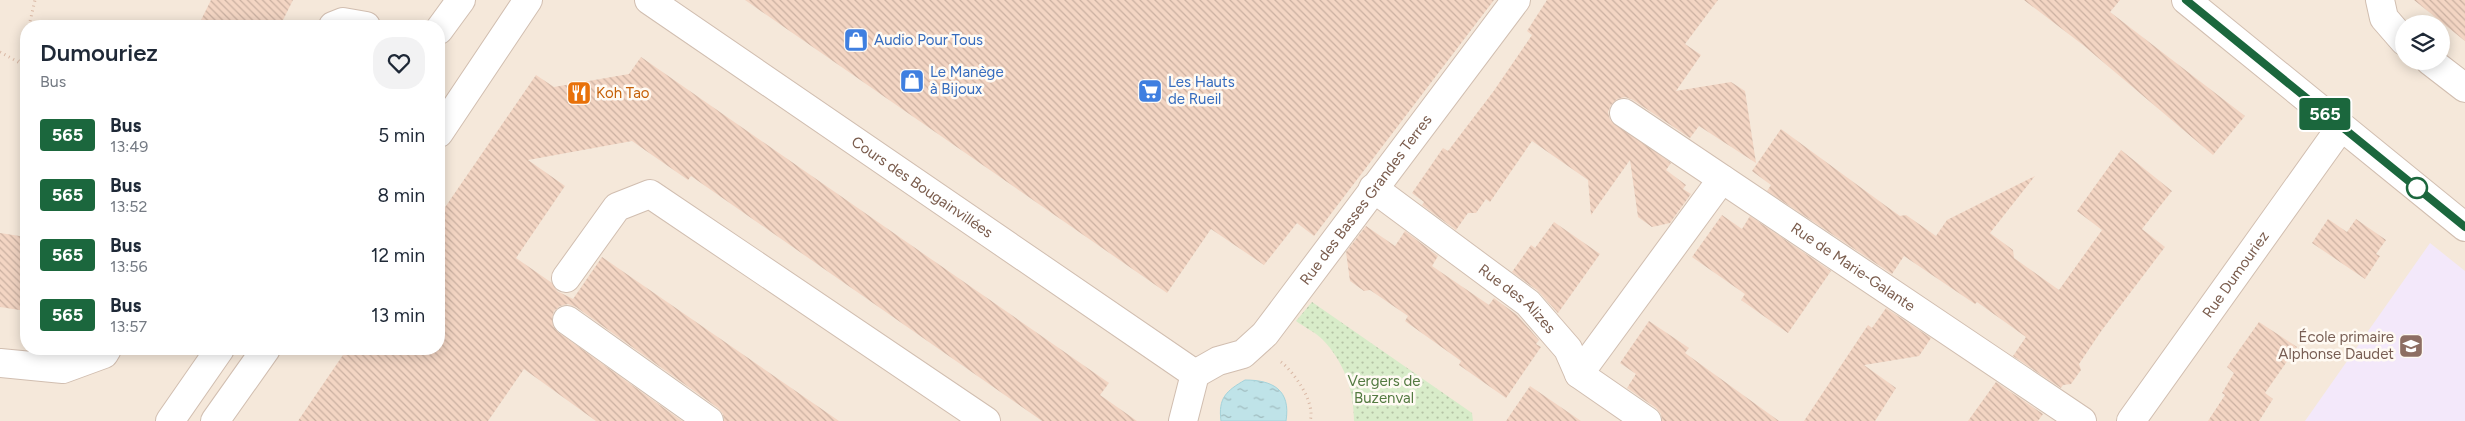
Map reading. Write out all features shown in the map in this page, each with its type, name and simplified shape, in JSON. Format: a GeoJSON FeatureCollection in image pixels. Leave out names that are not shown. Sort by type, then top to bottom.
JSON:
{"type":"FeatureCollection","features":[{"type":"Feature","properties":{"kind":"street"},"geometry":{"type":"LineString","coordinates":[[445,22],[461,0]]}},
{"type":"Feature","properties":{"kind":"street"},"geometry":{"type":"LineString","coordinates":[[445,124],[528,0]]}},
{"type":"Feature","properties":{"kind":"street","name":"Cours des Bougainvillées"},"geometry":{"type":"LineString","coordinates":[[649,0],[1195,374]]}},
{"type":"Feature","properties":{"kind":"street","name":"Rue des Basses Grandes Terres"},"geometry":{"type":"LineString","coordinates":[[1195,374],[1218,361],[1243,354],[1266,334],[1373,188],[1516,0]]}},
{"type":"Feature","properties":{"kind":"street"},"geometry":{"type":"LineString","coordinates":[[2186,0],[2465,228]]}},
{"type":"Feature","properties":{"kind":"street"},"geometry":{"type":"LineString","coordinates":[[2380,0],[2384,18],[2395,31]]}},
{"type":"Feature","properties":{"kind":"street"},"geometry":{"type":"LineString","coordinates":[[2442,70],[2465,88]]}},
{"type":"Feature","properties":{"kind":"street","name":"Rue de Marie-Galante"},"geometry":{"type":"LineString","coordinates":[[1624,113],[2082,421]]}},
{"type":"Feature","properties":{"kind":"street","name":"Rue Dumouriez"},"geometry":{"type":"LineString","coordinates":[[2131,421],[2341,127]]}},
{"type":"Feature","properties":{"kind":"street"},"geometry":{"type":"LineString","coordinates":[[1647,421],[1579,374],[1722,179]]}},
{"type":"Feature","properties":{"kind":"street","name":"Rue des Alizes"},"geometry":{"type":"LineString","coordinates":[[1373,188],[1528,303],[1568,349],[1579,374]]}},
{"type":"Feature","properties":{"kind":"street"},"geometry":{"type":"LineString","coordinates":[[566,278],[617,207],[650,194],[986,421]]}},
{"type":"Feature","properties":{"kind":"street"},"geometry":{"type":"LineString","coordinates":[[567,320],[709,421]]}},
{"type":"Feature","properties":{"kind":"street"},"geometry":{"type":"LineString","coordinates":[[0,363],[63,369],[101,355]]}},
{"type":"Feature","properties":{"kind":"street"},"geometry":{"type":"LineString","coordinates":[[170,421],[216,355]]}},
{"type":"Feature","properties":{"kind":"street"},"geometry":{"type":"LineString","coordinates":[[215,421],[262,355]]}},
{"type":"Feature","properties":{"kind":"street"},"geometry":{"type":"LineString","coordinates":[[1183,421],[1195,374]]}},
{"type":"Feature","properties":{"kind":"path"},"geometry":{"type":"LineString","coordinates":[[30,20],[35,0]]}},
{"type":"Feature","properties":{"kind":"path"},"geometry":{"type":"LineString","coordinates":[[0,52],[20,63]]}},
{"type":"Feature","properties":{"kind":"path"},"geometry":{"type":"LineString","coordinates":[[1243,354],[1271,356],[1290,369],[1307,396],[1312,416],[1310,421]]}},
{"type":"Feature","properties":{"kind":"shaded area"},"geometry":{"type":"Polygon","coordinates":[[[0,0],[2465,0],[2465,421],[0,421],[0,0]]]}},
{"type":"Feature","properties":{"kind":"shaded area","name":"École primaire Alphonse Daudet"},"geometry":{"type":"Polygon","coordinates":[[[2430,243],[2465,271],[2465,421],[2305,421],[2430,243]]]}},
{"type":"Feature","properties":{"kind":"green space","name":"Vergers de Buzenval"},"geometry":{"type":"Polygon","coordinates":[[[1312,302],[1472,413],[1473,421],[1354,421],[1350,388],[1342,367],[1330,348],[1319,336],[1296,321],[1312,302]]]}},
{"type":"Feature","properties":{"kind":"water"},"geometry":{"type":"Polygon","coordinates":[[[1245,380],[1264,382],[1272,385],[1283,394],[1287,410],[1286,421],[1221,421],[1222,401],[1228,392],[1245,380]]]}},
{"type":"Feature","properties":{"kind":"building"},"geometry":{"type":"Polygon","coordinates":[[[211,0],[293,0],[283,20],[201,20],[211,0]]]}},
{"type":"Feature","properties":{"kind":"building","name":"Les Hauts de Rueil"},"geometry":{"type":"Polygon","coordinates":[[[745,0],[1494,0],[1314,236],[1297,223],[1264,265],[1211,229],[1167,293],[745,0]]]}},
{"type":"Feature","properties":{"kind":"building"},"geometry":{"type":"Polygon","coordinates":[[[1547,0],[1718,0],[1685,44],[1701,55],[1676,91],[1731,82],[1745,91],[1756,163],[1699,126],[1690,138],[1633,100],[1625,97],[1617,99],[1611,105],[1608,112],[1610,120],[1671,163],[1666,170],[1686,185],[1683,189],[1691,194],[1670,223],[1652,227],[1638,217],[1630,160],[1591,215],[1588,180],[1532,141],[1490,202],[1486,199],[1476,213],[1468,213],[1456,230],[1422,205],[1424,202],[1412,193],[1443,148],[1448,151],[1493,92],[1532,35],[1527,31],[1547,0]]]}},
{"type":"Feature","properties":{"kind":"building"},"geometry":{"type":"Polygon","coordinates":[[[2024,0],[2120,0],[2110,12],[2245,116],[2213,155],[2083,45],[2024,0]]]}},
{"type":"Feature","properties":{"kind":"building"},"geometry":{"type":"Polygon","coordinates":[[[2414,0],[2465,0],[2465,41],[2450,29],[2450,15],[2433,15],[2414,0]]]}},
{"type":"Feature","properties":{"kind":"building"},"geometry":{"type":"Polygon","coordinates":[[[641,57],[1109,383],[1100,395],[1137,421],[1042,421],[691,176],[688,180],[632,141],[528,160],[565,186],[516,258],[552,283],[557,291],[573,299],[602,257],[839,421],[724,421],[723,414],[718,408],[576,307],[568,304],[560,306],[554,311],[552,318],[553,326],[558,332],[682,421],[596,421],[524,369],[488,421],[298,421],[343,355],[445,355],[445,207],[536,75],[554,87],[629,74],[641,57]]]}},
{"type":"Feature","properties":{"kind":"building"},"geometry":{"type":"Polygon","coordinates":[[[1781,129],[1900,216],[1906,215],[1936,236],[1947,220],[2035,176],[1990,233],[2013,250],[2014,258],[2059,290],[2102,230],[2077,211],[2121,150],[2172,191],[2142,229],[2165,247],[2102,330],[2079,364],[2081,370],[2071,384],[2063,385],[2061,388],[2013,356],[2026,337],[1977,302],[1975,304],[1904,256],[1892,274],[1767,191],[1771,185],[1752,171],[1781,129]]]}},
{"type":"Feature","properties":{"kind":"building"},"geometry":{"type":"Polygon","coordinates":[[[1722,215],[1742,229],[1750,216],[1831,271],[1788,333],[1741,300],[1745,294],[1692,257],[1722,215]]]}},
{"type":"Feature","properties":{"kind":"building"},"geometry":{"type":"Polygon","coordinates":[[[2328,219],[2347,232],[2356,219],[2386,240],[2376,254],[2380,256],[2365,279],[2312,243],[2328,219]]]}},
{"type":"Feature","properties":{"kind":"building"},"geometry":{"type":"Polygon","coordinates":[[[1554,222],[1600,254],[1558,313],[1537,290],[1512,272],[1531,245],[1535,248],[1554,222]]]}},
{"type":"Feature","properties":{"kind":"building"},"geometry":{"type":"Polygon","coordinates":[[[1366,226],[1395,246],[1405,231],[1438,256],[1432,266],[1489,305],[1494,298],[1517,315],[1539,340],[1536,344],[1541,347],[1506,398],[1459,365],[1461,361],[1405,321],[1408,316],[1370,290],[1364,291],[1350,281],[1346,252],[1366,226]]]}},
{"type":"Feature","properties":{"kind":"building"},"geometry":{"type":"Polygon","coordinates":[[[0,233],[20,236],[20,310],[0,307],[0,233]]]}},
{"type":"Feature","properties":{"kind":"building"},"geometry":{"type":"Polygon","coordinates":[[[1886,308],[1931,338],[1919,356],[1864,365],[1896,388],[1875,421],[1804,421],[1868,325],[1872,328],[1886,308]]]}},
{"type":"Feature","properties":{"kind":"building"},"geometry":{"type":"Polygon","coordinates":[[[1649,321],[1689,348],[1685,353],[1779,421],[1662,421],[1661,414],[1656,408],[1627,388],[1636,374],[1620,363],[1649,321]]]}},
{"type":"Feature","properties":{"kind":"building"},"geometry":{"type":"Polygon","coordinates":[[[2259,322],[2297,347],[2265,393],[2273,399],[2259,421],[2208,421],[2225,395],[2222,393],[2234,373],[2227,367],[2259,322]]]}},
{"type":"Feature","properties":{"kind":"building"},"geometry":{"type":"Polygon","coordinates":[[[1996,382],[2043,414],[2038,421],[1968,421],[1996,382]]]}},
{"type":"Feature","properties":{"kind":"building"},"geometry":{"type":"Polygon","coordinates":[[[1530,386],[1581,421],[1506,421],[1530,386]]]}},
{"type":"Feature","properties":{"kind":"bus line","name":"565"},"geometry":{"type":"LineString","coordinates":[[2186,0],[2465,227]]}},
{"type":"Feature","properties":{"kind":"place","name":"Audio Pour Tous"},"geometry":{"type":"Point","coordinates":[856,40]}},
{"type":"Feature","properties":{"kind":"place","name":"Le Manège à Bijoux"},"geometry":{"type":"Point","coordinates":[912,81]}},
{"type":"Feature","properties":{"kind":"place","name":"Les Hauts de Rueil"},"geometry":{"type":"Point","coordinates":[1150,91]}},
{"type":"Feature","properties":{"kind":"place","name":"Koh Tao"},"geometry":{"type":"Point","coordinates":[579,93]}},
{"type":"Feature","properties":{"kind":"place","name":"École primaire Alphonse Daudet"},"geometry":{"type":"Point","coordinates":[2411,346]}}]}
